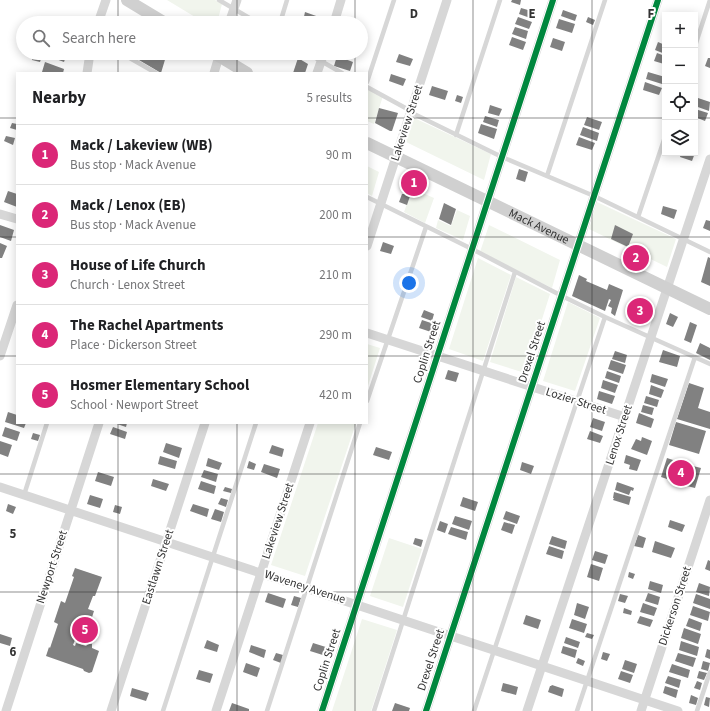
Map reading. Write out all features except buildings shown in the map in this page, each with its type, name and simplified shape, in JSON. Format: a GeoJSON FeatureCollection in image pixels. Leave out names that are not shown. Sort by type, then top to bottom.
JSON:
{"type":"FeatureCollection","features":[{"type":"Feature","properties":{"kind":"main road"},"geometry":{"type":"LineString","coordinates":[[127,0],[153,16]]}},
{"type":"Feature","properties":{"kind":"main road"},"geometry":{"type":"LineString","coordinates":[[227,60],[246,72]]}},
{"type":"Feature","properties":{"kind":"main road","name":"Mack Avenue"},"geometry":{"type":"LineString","coordinates":[[368,143],[710,309]]}},
{"type":"Feature","properties":{"kind":"street"},"geometry":{"type":"LineString","coordinates":[[100,16],[106,0]]}},
{"type":"Feature","properties":{"kind":"street"},"geometry":{"type":"LineString","coordinates":[[336,16],[341,0]]}},
{"type":"Feature","properties":{"kind":"street","name":"Lakeview Street"},"geometry":{"type":"LineString","coordinates":[[368,243],[447,0]]}},
{"type":"Feature","properties":{"kind":"street","name":"Coplin Street"},"geometry":{"type":"LineString","coordinates":[[322,711],[553,0]]}},
{"type":"Feature","properties":{"kind":"street","name":"Drexel Street"},"geometry":{"type":"LineString","coordinates":[[426,711],[579,246],[658,0]]}},
{"type":"Feature","properties":{"kind":"street"},"geometry":{"type":"LineString","coordinates":[[232,16],[235,4]]}},
{"type":"Feature","properties":{"kind":"street"},"geometry":{"type":"LineString","coordinates":[[87,72],[89,60]]}},
{"type":"Feature","properties":{"kind":"street"},"geometry":{"type":"LineString","coordinates":[[214,72],[217,60]]}},
{"type":"Feature","properties":{"kind":"street"},"geometry":{"type":"LineString","coordinates":[[317,72],[322,60]]}},
{"type":"Feature","properties":{"kind":"street","name":"Lenox Street"},"geometry":{"type":"LineString","coordinates":[[527,711],[652,338],[710,159]]}},
{"type":"Feature","properties":{"kind":"street"},"geometry":{"type":"LineString","coordinates":[[0,214],[16,219]]}},
{"type":"Feature","properties":{"kind":"street"},"geometry":{"type":"LineString","coordinates":[[0,356],[16,308]]}},
{"type":"Feature","properties":{"kind":"street","name":"Lozier Street"},"geometry":{"type":"LineString","coordinates":[[368,333],[625,417]]}},
{"type":"Feature","properties":{"kind":"street","name":"Newport Street"},"geometry":{"type":"LineString","coordinates":[[6,711],[99,424]]}},
{"type":"Feature","properties":{"kind":"street","name":"Eastlawn Street"},"geometry":{"type":"LineString","coordinates":[[112,711],[206,424]]}},
{"type":"Feature","properties":{"kind":"street","name":"Lakeview Street"},"geometry":{"type":"LineString","coordinates":[[216,711],[310,424]]}},
{"type":"Feature","properties":{"kind":"street","name":"Waveney Avenue"},"geometry":{"type":"LineString","coordinates":[[0,487],[678,711]]}},
{"type":"Feature","properties":{"kind":"street","name":"Dickerson Street"},"geometry":{"type":"LineString","coordinates":[[641,711],[710,500]]}},
{"type":"Feature","properties":{"kind":"lane"},"geometry":{"type":"LineString","coordinates":[[219,0],[235,4],[250,16]]}},
{"type":"Feature","properties":{"kind":"lane"},"geometry":{"type":"LineString","coordinates":[[282,16],[287,0]]}},
{"type":"Feature","properties":{"kind":"lane"},"geometry":{"type":"LineString","coordinates":[[368,79],[394,0]]}},
{"type":"Feature","properties":{"kind":"lane"},"geometry":{"type":"LineString","coordinates":[[456,134],[500,0]]}},
{"type":"Feature","properties":{"kind":"lane"},"geometry":{"type":"LineString","coordinates":[[547,176],[605,0]]}},
{"type":"Feature","properties":{"kind":"lane"},"geometry":{"type":"LineString","coordinates":[[698,37],[710,0]]}},
{"type":"Feature","properties":{"kind":"lane"},"geometry":{"type":"LineString","coordinates":[[133,60],[154,72]]}},
{"type":"Feature","properties":{"kind":"lane"},"geometry":{"type":"LineString","coordinates":[[327,60],[341,72]]}},
{"type":"Feature","properties":{"kind":"lane"},"geometry":{"type":"LineString","coordinates":[[368,88],[410,111],[502,157],[594,196],[710,252]]}},
{"type":"Feature","properties":{"kind":"lane"},"geometry":{"type":"LineString","coordinates":[[638,218],[662,145]]}},
{"type":"Feature","properties":{"kind":"lane"},"geometry":{"type":"LineString","coordinates":[[368,198],[605,317],[710,364]]}},
{"type":"Feature","properties":{"kind":"lane"},"geometry":{"type":"LineString","coordinates":[[368,399],[426,227]]}},
{"type":"Feature","properties":{"kind":"lane"},"geometry":{"type":"LineString","coordinates":[[374,711],[515,272]]}},
{"type":"Feature","properties":{"kind":"lane"},"geometry":{"type":"LineString","coordinates":[[474,711],[605,317]]}},
{"type":"Feature","properties":{"kind":"lane"},"geometry":{"type":"LineString","coordinates":[[577,711],[695,357]]}},
{"type":"Feature","properties":{"kind":"lane"},"geometry":{"type":"LineString","coordinates":[[24,495],[47,424]]}},
{"type":"Feature","properties":{"kind":"lane"},"geometry":{"type":"LineString","coordinates":[[163,711],[256,424]]}},
{"type":"Feature","properties":{"kind":"lane"},"geometry":{"type":"LineString","coordinates":[[267,711],[360,424]]}},
{"type":"Feature","properties":{"kind":"lane"},"geometry":{"type":"LineString","coordinates":[[697,711],[710,672]]}},
{"type":"Feature","properties":{"kind":"shaded area"},"geometry":{"type":"Polygon","coordinates":[[[167,0],[215,0],[222,4],[219,16],[193,16],[167,0]]]}},
{"type":"Feature","properties":{"kind":"shaded area"},"geometry":{"type":"Polygon","coordinates":[[[368,88],[383,96],[374,124],[368,121],[368,88]]]}},
{"type":"Feature","properties":{"kind":"shaded area"},"geometry":{"type":"Polygon","coordinates":[[[412,117],[491,154],[484,180],[406,142],[412,117]]]}},
{"type":"Feature","properties":{"kind":"shaded area"},"geometry":{"type":"Polygon","coordinates":[[[368,166],[379,172],[372,196],[368,194],[368,166]]]}},
{"type":"Feature","properties":{"kind":"shaded area"},"geometry":{"type":"Polygon","coordinates":[[[409,187],[434,198],[425,223],[404,212],[412,190],[408,189],[409,187]]]}},
{"type":"Feature","properties":{"kind":"shaded area"},"geometry":{"type":"Polygon","coordinates":[[[597,202],[676,239],[667,267],[589,229],[597,202]]]}},
{"type":"Feature","properties":{"kind":"shaded area"},"geometry":{"type":"Polygon","coordinates":[[[457,210],[470,216],[463,240],[436,228],[438,220],[451,226],[457,210]]]}},
{"type":"Feature","properties":{"kind":"shaded area"},"geometry":{"type":"Polygon","coordinates":[[[489,225],[560,260],[552,288],[480,252],[489,225]]]}},
{"type":"Feature","properties":{"kind":"shaded area"},"geometry":{"type":"Polygon","coordinates":[[[478,258],[511,275],[483,361],[449,349],[478,258]]]}},
{"type":"Feature","properties":{"kind":"shaded area"},"geometry":{"type":"Polygon","coordinates":[[[516,277],[550,294],[525,373],[490,362],[516,277]]]}},
{"type":"Feature","properties":{"kind":"shaded area"},"geometry":{"type":"Polygon","coordinates":[[[568,302],[600,318],[575,391],[543,381],[568,302]]]}},
{"type":"Feature","properties":{"kind":"shaded area"},"geometry":{"type":"Polygon","coordinates":[[[368,344],[380,348],[368,386],[368,344]]]}},
{"type":"Feature","properties":{"kind":"shaded area"},"geometry":{"type":"Polygon","coordinates":[[[318,424],[356,424],[305,576],[271,565],[318,424]]]}},
{"type":"Feature","properties":{"kind":"shaded area"},"geometry":{"type":"Polygon","coordinates":[[[389,538],[422,549],[403,607],[370,596],[389,538]]]}},
{"type":"Feature","properties":{"kind":"shaded area"},"geometry":{"type":"Polygon","coordinates":[[[362,619],[397,630],[371,711],[332,711],[362,619]]]}},
{"type":"Feature","properties":{"kind":"cycle path"},"geometry":{"type":"LineString","coordinates":[[322,711],[553,0]]}},
{"type":"Feature","properties":{"kind":"cycle path"},"geometry":{"type":"LineString","coordinates":[[426,711],[658,0]]}},
{"type":"Feature","properties":{"kind":"place","name":"Mack / Lakeview (WB)"},"geometry":{"type":"Point","coordinates":[414,183]}},
{"type":"Feature","properties":{"kind":"place","name":"Mack / Lenox (EB)"},"geometry":{"type":"Point","coordinates":[636,258]}},
{"type":"Feature","properties":{"kind":"place","name":"House of Life Church"},"geometry":{"type":"Point","coordinates":[640,311]}},
{"type":"Feature","properties":{"kind":"place","name":"The Rachel Apartments"},"geometry":{"type":"Point","coordinates":[681,473]}},
{"type":"Feature","properties":{"kind":"place","name":"Hosmer Elementary School"},"geometry":{"type":"Point","coordinates":[85,630]}}]}
